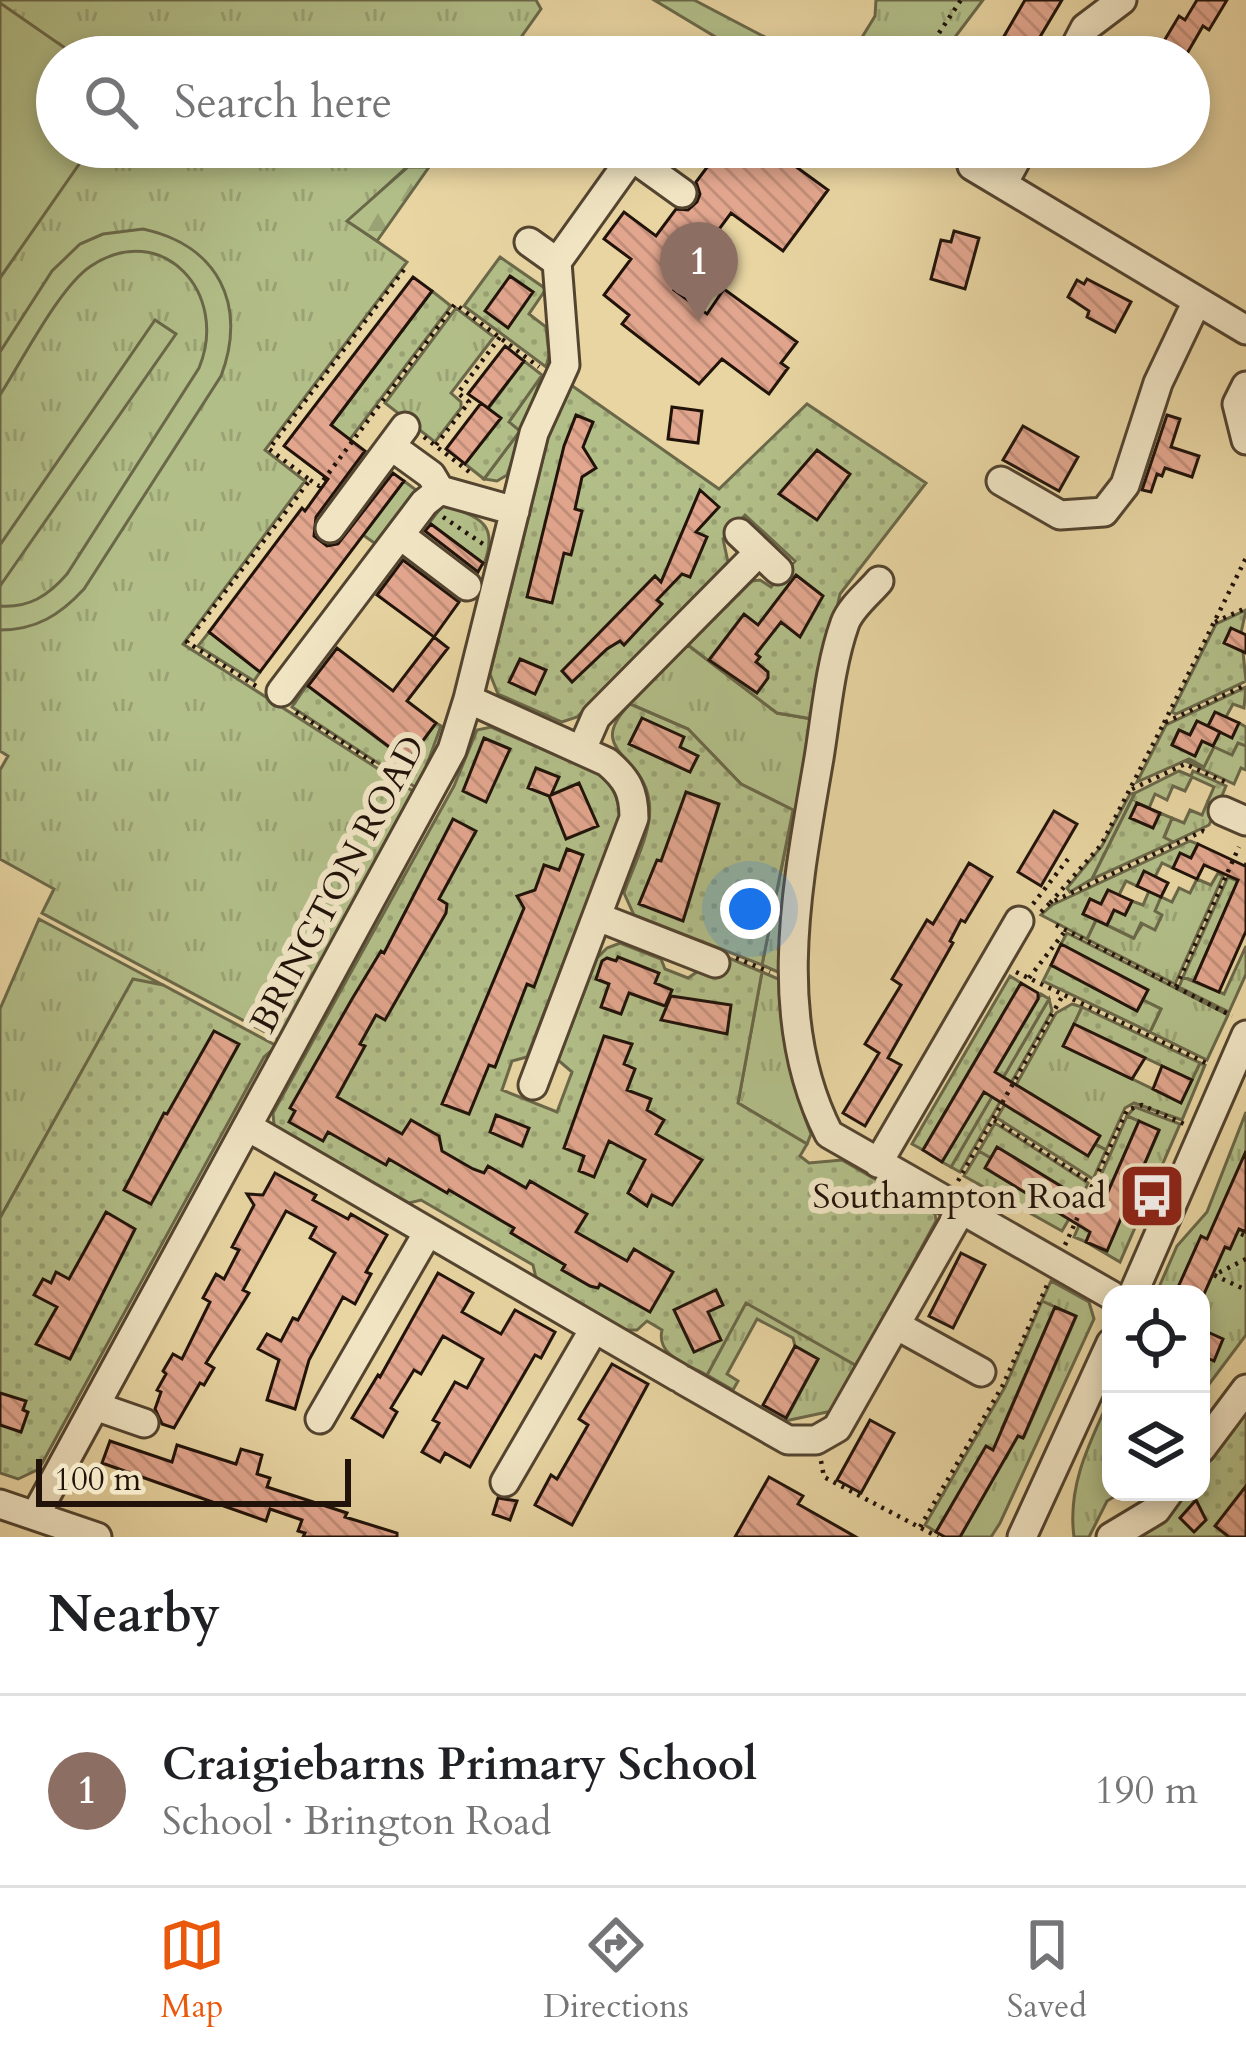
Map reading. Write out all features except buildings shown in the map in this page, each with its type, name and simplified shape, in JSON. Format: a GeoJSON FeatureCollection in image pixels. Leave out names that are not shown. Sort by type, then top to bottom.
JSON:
{"type":"FeatureCollection","features":[{"type":"Feature","properties":{"kind":"street"},"geometry":{"type":"LineString","coordinates":[[1081,36],[1122,0]]}},
{"type":"Feature","properties":{"kind":"street"},"geometry":{"type":"LineString","coordinates":[[561,372],[557,262],[624,168]]}},
{"type":"Feature","properties":{"kind":"street"},"geometry":{"type":"LineString","coordinates":[[647,168],[682,194]]}},
{"type":"Feature","properties":{"kind":"street"},"geometry":{"type":"LineString","coordinates":[[975,168],[1246,330]]}},
{"type":"Feature","properties":{"kind":"street"},"geometry":{"type":"LineString","coordinates":[[1003,184],[1012,168]]}},
{"type":"Feature","properties":{"kind":"street"},"geometry":{"type":"LineString","coordinates":[[529,242],[557,262]]}},
{"type":"Feature","properties":{"kind":"street"},"geometry":{"type":"LineString","coordinates":[[1001,481],[1060,514],[1104,512],[1126,484],[1158,383],[1197,301]]}},
{"type":"Feature","properties":{"kind":"street","name":"BRINGTON ROAD"},"geometry":{"type":"LineString","coordinates":[[16,1517],[95,1406],[452,750],[534,433],[561,372]]}},
{"type":"Feature","properties":{"kind":"street"},"geometry":{"type":"LineString","coordinates":[[1246,386],[1238,404],[1246,440]]}},
{"type":"Feature","properties":{"kind":"street"},"geometry":{"type":"LineString","coordinates":[[278,697],[432,497],[431,476],[398,437],[330,528]]}},
{"type":"Feature","properties":{"kind":"street"},"geometry":{"type":"LineString","coordinates":[[432,497],[514,511]]}},
{"type":"Feature","properties":{"kind":"street"},"geometry":{"type":"LineString","coordinates":[[400,536],[467,586]]}},
{"type":"Feature","properties":{"kind":"street"},"geometry":{"type":"LineString","coordinates":[[582,749],[596,717],[758,552]]}},
{"type":"Feature","properties":{"kind":"street"},"geometry":{"type":"LineString","coordinates":[[880,581],[845,624],[798,883],[792,981],[801,1055],[813,1103],[830,1134],[1102,1290]]}},
{"type":"Feature","properties":{"kind":"street"},"geometry":{"type":"LineString","coordinates":[[468,698],[607,761],[625,778],[634,797],[634,818],[532,1085]]}},
{"type":"Feature","properties":{"kind":"street"},"geometry":{"type":"LineString","coordinates":[[878,1163],[995,961],[1028,916]]}},
{"type":"Feature","properties":{"kind":"street"},"geometry":{"type":"LineString","coordinates":[[598,917],[683,963],[715,963]]}},
{"type":"Feature","properties":{"kind":"street"},"geometry":{"type":"LineString","coordinates":[[1136,1285],[1240,1026]]}},
{"type":"Feature","properties":{"kind":"street"},"geometry":{"type":"LineString","coordinates":[[248,1127],[788,1440],[816,1440],[837,1428],[896,1324],[954,1206]]}},
{"type":"Feature","properties":{"kind":"street"},"geometry":{"type":"LineString","coordinates":[[320,1419],[336,1370],[428,1232]]}},
{"type":"Feature","properties":{"kind":"street"},"geometry":{"type":"LineString","coordinates":[[896,1324],[981,1372]]}},
{"type":"Feature","properties":{"kind":"street"},"geometry":{"type":"LineString","coordinates":[[505,1482],[594,1329]]}},
{"type":"Feature","properties":{"kind":"street"},"geometry":{"type":"LineString","coordinates":[[1033,1530],[1102,1365]]}},
{"type":"Feature","properties":{"kind":"street"},"geometry":{"type":"LineString","coordinates":[[1210,1437],[1246,1389]]}},
{"type":"Feature","properties":{"kind":"street"},"geometry":{"type":"LineString","coordinates":[[95,1406],[143,1423]]}},
{"type":"Feature","properties":{"kind":"street"},"geometry":{"type":"LineString","coordinates":[[528,1442],[554,1457]]}},
{"type":"Feature","properties":{"kind":"street"},"geometry":{"type":"LineString","coordinates":[[1111,1537],[1156,1510],[1162,1501]]}},
{"type":"Feature","properties":{"kind":"street"},"geometry":{"type":"LineString","coordinates":[[16,1517],[97,1537]]}},
{"type":"Feature","properties":{"kind":"path"},"geometry":{"type":"LineString","coordinates":[[936,36],[961,0]]}},
{"type":"Feature","properties":{"kind":"path"},"geometry":{"type":"LineString","coordinates":[[406,267],[269,449],[310,480],[319,486],[455,304],[500,338],[561,372]]}},
{"type":"Feature","properties":{"kind":"path"},"geometry":{"type":"LineString","coordinates":[[436,446],[469,402],[458,393],[500,338]]}},
{"type":"Feature","properties":{"kind":"path"},"geometry":{"type":"LineString","coordinates":[[310,480],[188,642],[428,798]]}},
{"type":"Feature","properties":{"kind":"path"},"geometry":{"type":"LineString","coordinates":[[432,497],[478,542],[505,550]]}},
{"type":"Feature","properties":{"kind":"path"},"geometry":{"type":"LineString","coordinates":[[1051,903],[1101,844],[1246,558]]}},
{"type":"Feature","properties":{"kind":"path"},"geometry":{"type":"LineString","coordinates":[[1215,622],[1246,608]]}},
{"type":"Feature","properties":{"kind":"path"},"geometry":{"type":"LineString","coordinates":[[1163,723],[1246,685]]}},
{"type":"Feature","properties":{"kind":"path"},"geometry":{"type":"LineString","coordinates":[[1130,791],[1185,764],[1229,820]]}},
{"type":"Feature","properties":{"kind":"path"},"geometry":{"type":"LineString","coordinates":[[1028,916],[1229,820]]}},
{"type":"Feature","properties":{"kind":"path"},"geometry":{"type":"LineString","coordinates":[[1176,987],[1229,820]]}},
{"type":"Feature","properties":{"kind":"path"},"geometry":{"type":"LineString","coordinates":[[1028,916],[1068,859],[1065,857]]}},
{"type":"Feature","properties":{"kind":"path"},"geometry":{"type":"LineString","coordinates":[[1056,925],[1240,1026]]}},
{"type":"Feature","properties":{"kind":"path"},"geometry":{"type":"LineString","coordinates":[[1029,978],[1066,930]]}},
{"type":"Feature","properties":{"kind":"path"},"geometry":{"type":"LineString","coordinates":[[715,963],[722,952],[792,981]]}},
{"type":"Feature","properties":{"kind":"path"},"geometry":{"type":"LineString","coordinates":[[995,961],[1213,1066]]}},
{"type":"Feature","properties":{"kind":"path"},"geometry":{"type":"LineString","coordinates":[[954,1206],[994,1120],[1064,995]]}},
{"type":"Feature","properties":{"kind":"path"},"geometry":{"type":"LineString","coordinates":[[920,1527],[1003,1385],[1127,1110],[1142,1105],[1186,1125]]}},
{"type":"Feature","properties":{"kind":"path"},"geometry":{"type":"LineString","coordinates":[[994,1120],[1094,1184]]}},
{"type":"Feature","properties":{"kind":"path"},"geometry":{"type":"LineString","coordinates":[[1246,1259],[1214,1275],[1246,1290]]}},
{"type":"Feature","properties":{"kind":"path"},"geometry":{"type":"LineString","coordinates":[[816,1440],[824,1477],[938,1537]]}},
{"type":"Feature","properties":{"kind":"green space"},"geometry":{"type":"Polygon","coordinates":[[[0,0],[536,0],[541,9],[522,36],[36,36],[36,168],[406,168],[348,221],[407,262],[265,450],[305,481],[183,644],[416,793],[280,1040],[42,913],[54,889],[0,859],[0,770],[8,756],[0,751],[0,0]]]}},
{"type":"Feature","properties":{"kind":"green space"},"geometry":{"type":"Polygon","coordinates":[[[654,0],[694,0],[763,36],[714,36],[654,0]]]}},
{"type":"Feature","properties":{"kind":"green space"},"geometry":{"type":"Polygon","coordinates":[[[876,0],[983,0],[956,36],[863,36],[875,16],[876,0]]]}},
{"type":"Feature","properties":{"kind":"green space"},"geometry":{"type":"Polygon","coordinates":[[[0,3],[48,36],[36,36],[36,168],[76,168],[0,278],[0,3]]]}},
{"type":"Feature","properties":{"kind":"green space"},"geometry":{"type":"Polygon","coordinates":[[[407,168],[428,168],[377,241],[347,221],[407,168]]]}},
{"type":"Feature","properties":{"kind":"green space"},"geometry":{"type":"Polygon","coordinates":[[[143,229],[191,249],[220,282],[231,325],[221,376],[84,589],[46,619],[0,630],[0,606],[37,599],[67,574],[199,368],[206,340],[205,314],[197,290],[165,258],[142,252],[117,254],[91,266],[67,290],[0,395],[0,352],[52,271],[80,244],[103,234],[143,229]]]}},
{"type":"Feature","properties":{"kind":"green space"},"geometry":{"type":"Polygon","coordinates":[[[500,257],[546,289],[529,314],[546,327],[546,367],[464,306],[500,257]]]}},
{"type":"Feature","properties":{"kind":"green space"},"geometry":{"type":"Polygon","coordinates":[[[432,291],[451,306],[323,475],[304,461],[432,291]]]}},
{"type":"Feature","properties":{"kind":"green space"},"geometry":{"type":"Polygon","coordinates":[[[456,308],[494,337],[451,393],[461,408],[435,442],[385,403],[456,308]]]}},
{"type":"Feature","properties":{"kind":"green space"},"geometry":{"type":"Polygon","coordinates":[[[155,320],[176,334],[0,586],[0,545],[155,320]]]}},
{"type":"Feature","properties":{"kind":"green space"},"geometry":{"type":"Polygon","coordinates":[[[524,361],[542,375],[509,422],[520,431],[484,479],[465,464],[500,419],[488,409],[524,361]]]}},
{"type":"Feature","properties":{"kind":"green space"},"geometry":{"type":"Polygon","coordinates":[[[542,375],[507,475],[497,481],[484,479],[519,432],[508,423],[542,375]]]}},
{"type":"Feature","properties":{"kind":"green space"},"geometry":{"type":"Polygon","coordinates":[[[571,385],[719,489],[807,404],[926,483],[840,594],[813,719],[777,713],[688,645],[752,581],[771,587],[795,561],[745,515],[723,539],[728,562],[577,717],[562,722],[498,694],[490,674],[548,438],[571,385]]]}},
{"type":"Feature","properties":{"kind":"green space"},"geometry":{"type":"Polygon","coordinates":[[[404,481],[420,493],[380,547],[363,535],[404,481]]]}},
{"type":"Feature","properties":{"kind":"green space"},"geometry":{"type":"Polygon","coordinates":[[[444,504],[475,518],[487,530],[484,564],[429,523],[444,504]]]}},
{"type":"Feature","properties":{"kind":"green space"},"geometry":{"type":"Polygon","coordinates":[[[1246,610],[1241,633],[1246,681],[1172,712],[1216,624],[1246,610]]]}},
{"type":"Feature","properties":{"kind":"green space"},"geometry":{"type":"Polygon","coordinates":[[[209,632],[260,672],[254,681],[198,646],[209,632]]]}},
{"type":"Feature","properties":{"kind":"green space"},"geometry":{"type":"Polygon","coordinates":[[[688,645],[777,713],[817,720],[785,975],[762,965],[793,810],[741,784],[688,729],[630,704],[688,645]]]}},
{"type":"Feature","properties":{"kind":"green space"},"geometry":{"type":"Polygon","coordinates":[[[307,685],[407,761],[436,723],[441,726],[418,789],[292,707],[307,685]]]}},
{"type":"Feature","properties":{"kind":"green space"},"geometry":{"type":"Polygon","coordinates":[[[1246,687],[1244,708],[1233,704],[1226,717],[1215,713],[1208,726],[1197,721],[1190,735],[1179,730],[1172,744],[1195,756],[1202,741],[1213,746],[1220,732],[1239,723],[1246,727],[1246,746],[1238,743],[1232,755],[1214,747],[1204,767],[1189,759],[1137,782],[1166,725],[1246,687]]]}},
{"type":"Feature","properties":{"kind":"green space"},"geometry":{"type":"Polygon","coordinates":[[[630,704],[688,729],[741,784],[793,810],[762,965],[634,915],[624,893],[650,811],[644,784],[614,743],[617,720],[630,704]]]}},
{"type":"Feature","properties":{"kind":"green space"},"geometry":{"type":"Polygon","coordinates":[[[491,727],[597,773],[614,792],[620,816],[527,1057],[512,1061],[502,1090],[557,1112],[572,1072],[558,1060],[597,958],[607,948],[620,943],[661,959],[665,969],[688,978],[722,955],[762,972],[738,1103],[807,1144],[800,1156],[809,1163],[842,1160],[935,1214],[936,1221],[857,1366],[746,1303],[707,1375],[668,1353],[662,1330],[647,1321],[637,1330],[626,1330],[536,1278],[533,1265],[421,1200],[409,1203],[274,1125],[273,1113],[454,786],[477,730],[491,727]]]}},
{"type":"Feature","properties":{"kind":"green space"},"geometry":{"type":"Polygon","coordinates":[[[1238,742],[1246,746],[1246,770],[1241,768],[1234,784],[1185,761],[1204,766],[1213,746],[1238,742]]]}},
{"type":"Feature","properties":{"kind":"green space"},"geometry":{"type":"Polygon","coordinates":[[[1179,771],[1191,776],[1193,771],[1226,786],[1218,805],[1208,801],[1214,787],[1192,777],[1185,791],[1173,786],[1167,800],[1155,794],[1149,808],[1137,803],[1153,827],[1160,813],[1172,818],[1164,837],[1173,842],[1092,879],[1135,793],[1179,771]]]}},
{"type":"Feature","properties":{"kind":"green space"},"geometry":{"type":"Polygon","coordinates":[[[1135,793],[1092,879],[1070,892],[1067,888],[1102,846],[1130,794],[1135,793]]]}},
{"type":"Feature","properties":{"kind":"green space"},"geometry":{"type":"Polygon","coordinates":[[[1208,801],[1218,805],[1209,825],[1173,842],[1164,838],[1172,818],[1184,823],[1190,810],[1202,815],[1208,801]]]}},
{"type":"Feature","properties":{"kind":"green space"},"geometry":{"type":"Polygon","coordinates":[[[1190,841],[1198,844],[1191,858],[1173,868],[1162,863],[1155,877],[1137,886],[1126,881],[1119,895],[1108,890],[1101,904],[1090,899],[1083,914],[1096,920],[1087,939],[1041,915],[1052,905],[1190,841]]]}},
{"type":"Feature","properties":{"kind":"green space"},"geometry":{"type":"Polygon","coordinates":[[[1218,873],[1223,876],[1175,984],[1087,939],[1096,920],[1133,938],[1161,897],[1172,902],[1179,888],[1190,893],[1197,879],[1211,885],[1218,873]]]}},
{"type":"Feature","properties":{"kind":"green space"},"geometry":{"type":"Polygon","coordinates":[[[1228,877],[1238,881],[1194,981],[1183,977],[1228,877]]]}},
{"type":"Feature","properties":{"kind":"green space"},"geometry":{"type":"Polygon","coordinates":[[[1149,891],[1161,897],[1155,911],[1162,915],[1155,930],[1141,923],[1134,938],[1107,925],[1114,910],[1125,915],[1132,901],[1143,905],[1149,891]]]}},
{"type":"Feature","properties":{"kind":"green space"},"geometry":{"type":"Polygon","coordinates":[[[39,919],[163,985],[133,980],[0,1218],[0,1009],[39,919]]]}},
{"type":"Feature","properties":{"kind":"green space"},"geometry":{"type":"Polygon","coordinates":[[[1067,933],[1228,1015],[1207,1060],[1150,1032],[1161,1009],[1143,1000],[1147,991],[1061,944],[1067,933]]]}},
{"type":"Feature","properties":{"kind":"green space"},"geometry":{"type":"Polygon","coordinates":[[[1246,946],[1246,974],[1229,1012],[1179,987],[1183,977],[1224,994],[1246,946]]]}},
{"type":"Feature","properties":{"kind":"green space"},"geometry":{"type":"Polygon","coordinates":[[[1051,965],[1137,1011],[1143,1000],[1161,1009],[1150,1032],[1043,981],[1051,965]]]}},
{"type":"Feature","properties":{"kind":"green space"},"geometry":{"type":"Polygon","coordinates":[[[762,972],[783,981],[794,1078],[811,1134],[807,1144],[738,1103],[762,972]]]}},
{"type":"Feature","properties":{"kind":"green space"},"geometry":{"type":"Polygon","coordinates":[[[1010,976],[1021,983],[923,1150],[912,1144],[1010,976]]]}},
{"type":"Feature","properties":{"kind":"green space"},"geometry":{"type":"Polygon","coordinates":[[[133,979],[163,985],[277,1046],[264,1057],[39,1469],[18,1479],[0,1473],[0,1218],[133,979]]]}},
{"type":"Feature","properties":{"kind":"green space"},"geometry":{"type":"Polygon","coordinates":[[[1041,994],[1049,999],[951,1167],[942,1162],[1041,994]]]}},
{"type":"Feature","properties":{"kind":"green space"},"geometry":{"type":"Polygon","coordinates":[[[1049,999],[1052,1011],[960,1172],[951,1167],[1049,999]]]}},
{"type":"Feature","properties":{"kind":"green space"},"geometry":{"type":"Polygon","coordinates":[[[1072,1004],[1082,1007],[1064,1046],[1180,1102],[1200,1063],[1205,1065],[1182,1120],[1134,1103],[1125,1108],[1106,1150],[1095,1144],[1099,1135],[1016,1085],[1056,1013],[1072,1004]]]}},
{"type":"Feature","properties":{"kind":"green space"},"geometry":{"type":"Polygon","coordinates":[[[1082,1007],[1200,1063],[1192,1080],[1074,1024],[1082,1007]]]}},
{"type":"Feature","properties":{"kind":"green space"},"geometry":{"type":"Polygon","coordinates":[[[1005,1104],[1088,1155],[1095,1144],[1106,1150],[1093,1179],[997,1118],[1005,1104]]]}},
{"type":"Feature","properties":{"kind":"green space"},"geometry":{"type":"Polygon","coordinates":[[[1135,1107],[1180,1124],[1120,1262],[1086,1242],[1107,1250],[1159,1131],[1127,1116],[1135,1107]]]}},
{"type":"Feature","properties":{"kind":"green space"},"geometry":{"type":"Polygon","coordinates":[[[1246,1112],[1246,1335],[1210,1383],[1210,1285],[1160,1285],[1177,1246],[1207,1212],[1246,1112]]]}},
{"type":"Feature","properties":{"kind":"green space"},"geometry":{"type":"Polygon","coordinates":[[[1127,1116],[1139,1121],[1086,1242],[1074,1237],[1127,1116]]]}},
{"type":"Feature","properties":{"kind":"green space"},"geometry":{"type":"Polygon","coordinates":[[[995,1123],[1088,1183],[1081,1199],[997,1147],[991,1158],[979,1151],[995,1123]]]}},
{"type":"Feature","properties":{"kind":"green space"},"geometry":{"type":"Polygon","coordinates":[[[979,1151],[991,1158],[986,1168],[1069,1219],[1062,1231],[964,1176],[979,1151]]]}},
{"type":"Feature","properties":{"kind":"green space"},"geometry":{"type":"Polygon","coordinates":[[[1051,1281],[1089,1302],[1094,1319],[1000,1523],[991,1537],[960,1537],[1017,1435],[1024,1437],[1076,1317],[1042,1301],[1051,1281]]]}},
{"type":"Feature","properties":{"kind":"green space"},"geometry":{"type":"Polygon","coordinates":[[[1042,1301],[1055,1307],[1002,1428],[1017,1435],[1006,1458],[986,1447],[936,1532],[925,1525],[1005,1387],[1042,1301]]]}},
{"type":"Feature","properties":{"kind":"green space"},"geometry":{"type":"Polygon","coordinates":[[[746,1302],[857,1366],[832,1411],[785,1421],[818,1359],[795,1346],[793,1338],[757,1319],[727,1374],[738,1381],[733,1390],[707,1375],[746,1302]]]}},
{"type":"Feature","properties":{"kind":"green space"},"geometry":{"type":"Polygon","coordinates":[[[1246,1408],[1246,1537],[1141,1537],[1177,1501],[1210,1501],[1210,1457],[1246,1408]]]}},
{"type":"Feature","properties":{"kind":"green space"},"geometry":{"type":"Polygon","coordinates":[[[1102,1416],[1102,1501],[1107,1501],[1089,1537],[1074,1537],[1074,1500],[1102,1416]]]}},
{"type":"Feature","properties":{"kind":"place","name":"Craigiebarns Primary School"},"geometry":{"type":"Point","coordinates":[699,321]}},
{"type":"Feature","properties":{"kind":"place","name":"Southampton Road"},"geometry":{"type":"Point","coordinates":[1152,1196]}}]}
